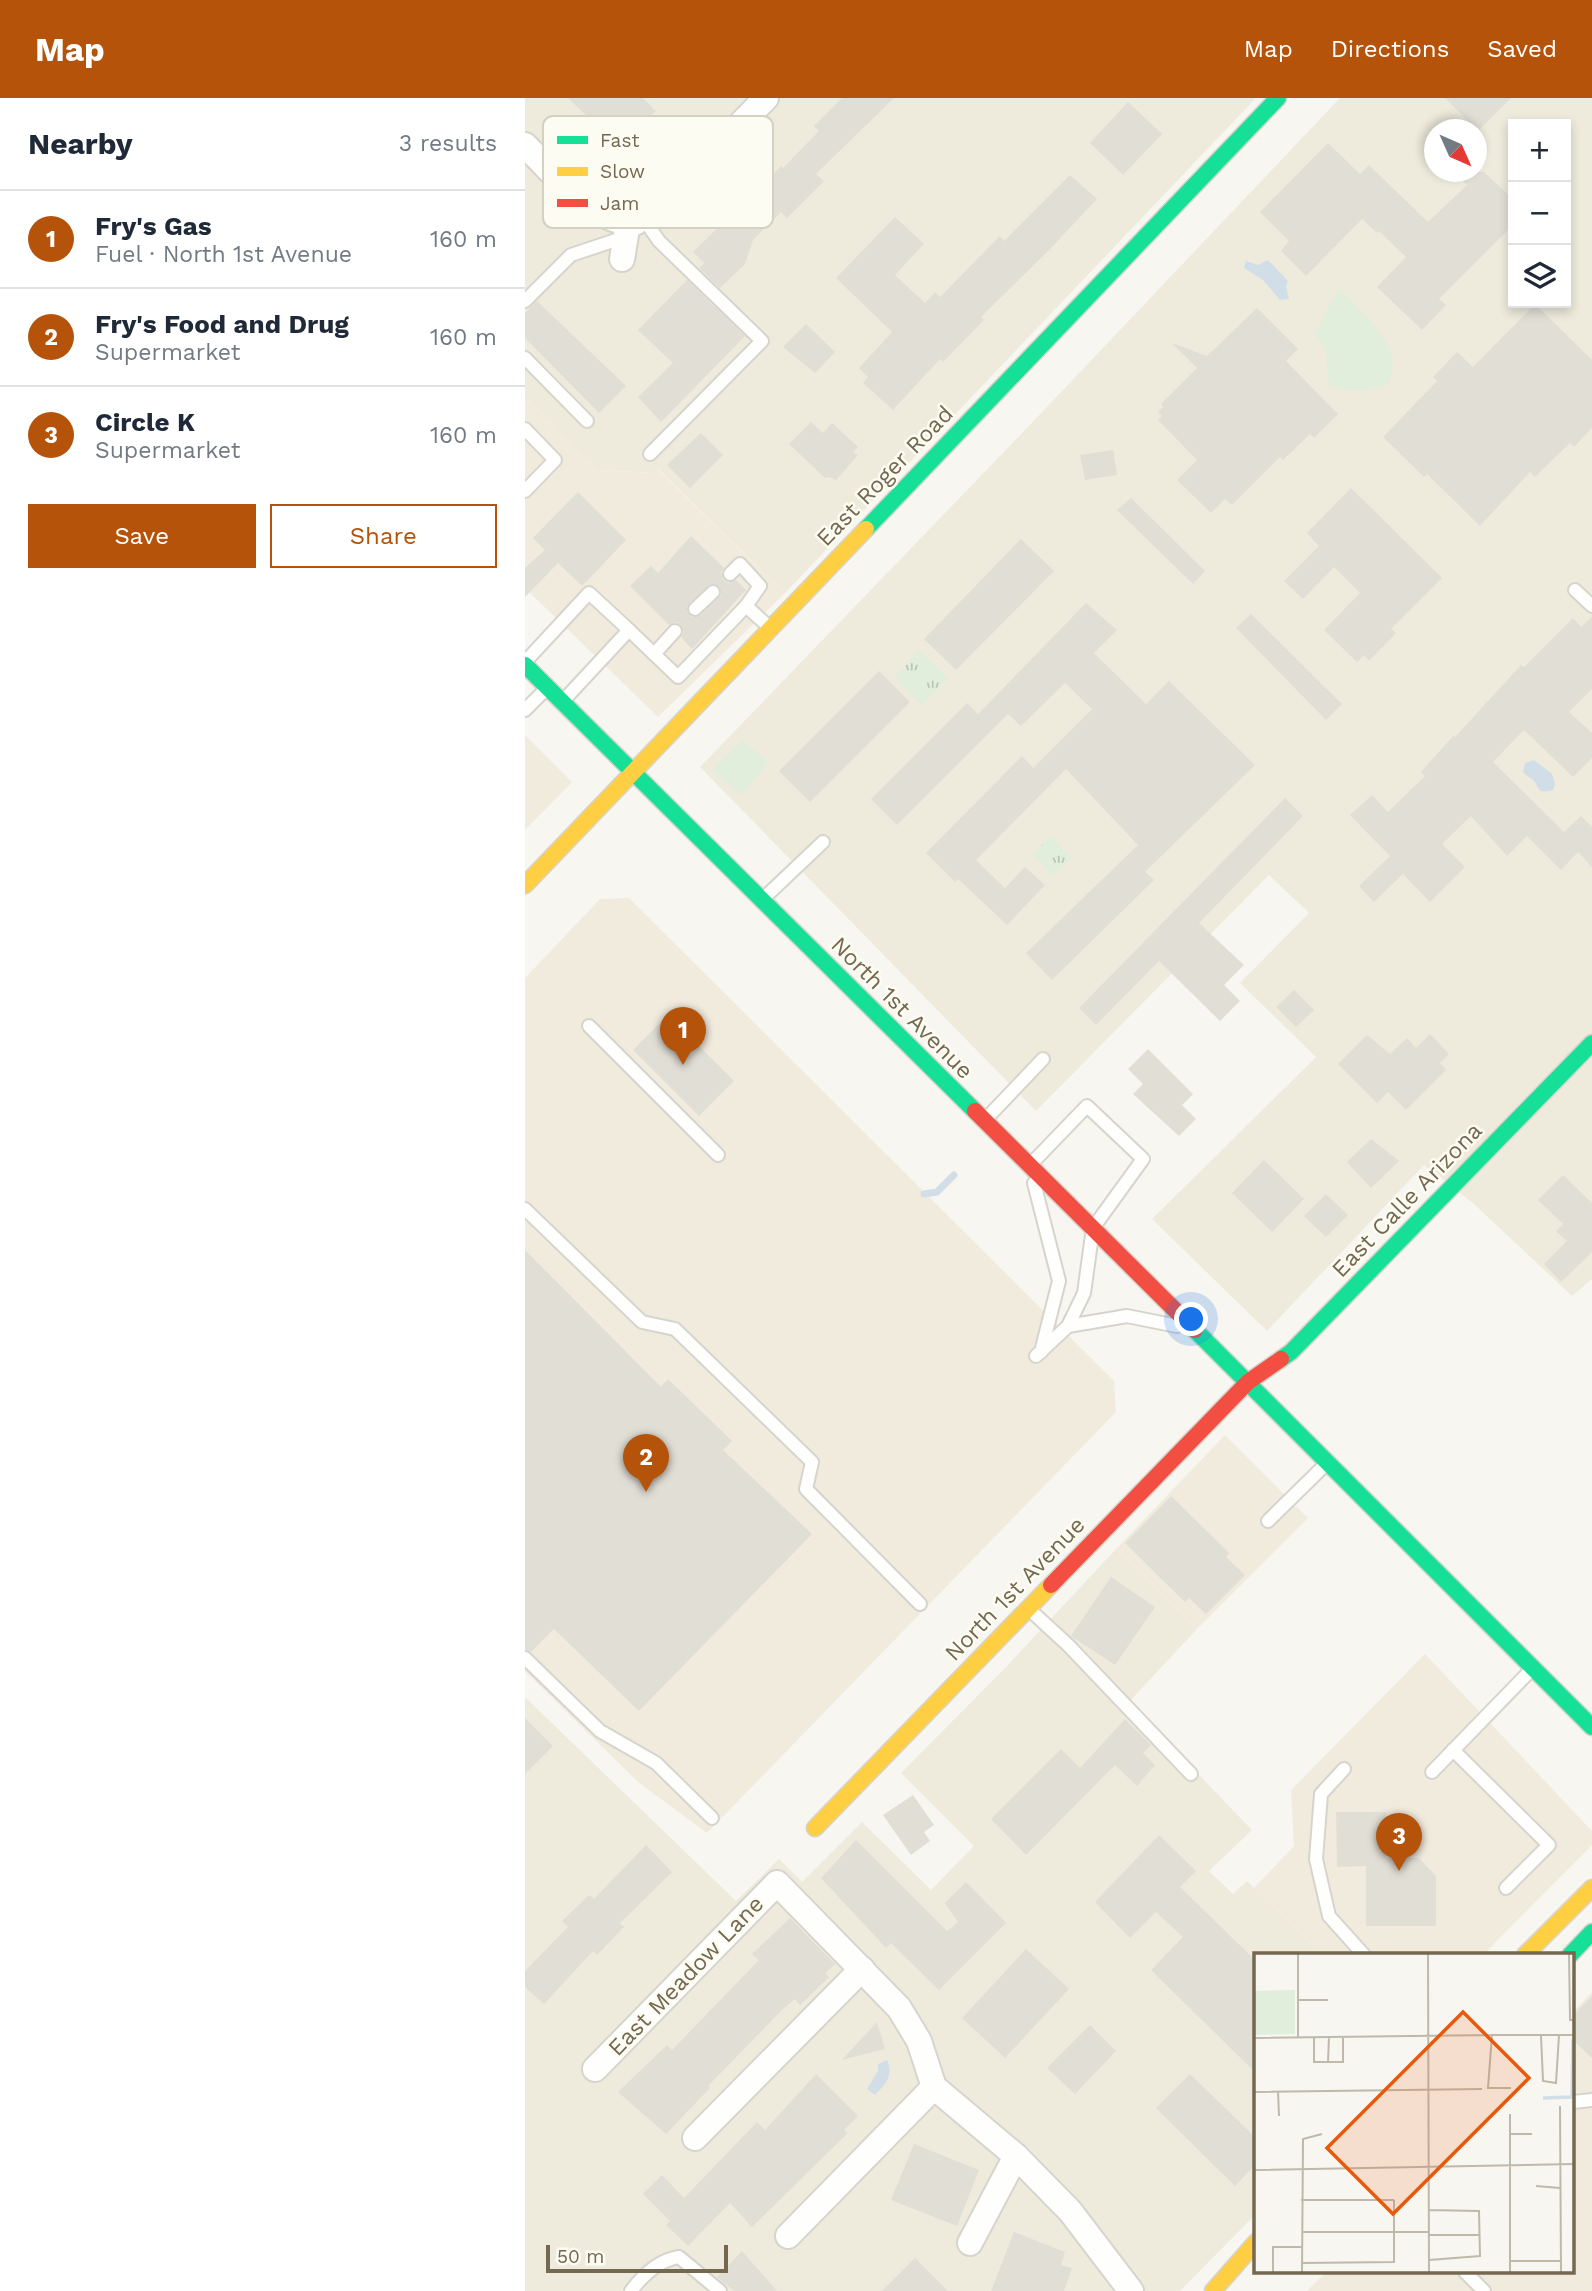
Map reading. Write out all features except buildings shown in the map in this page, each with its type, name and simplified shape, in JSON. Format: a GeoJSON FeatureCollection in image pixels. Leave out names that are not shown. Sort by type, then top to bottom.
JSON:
{"type":"FeatureCollection","features":[{"type":"Feature","properties":{"kind":"street"},"geometry":{"type":"LineString","coordinates":[[748,116],[766,98]]}},
{"type":"Feature","properties":{"kind":"street","name":"East Roger Road"},"geometry":{"type":"LineString","coordinates":[[525,885],[1278,98]]}},
{"type":"Feature","properties":{"kind":"street"},"geometry":{"type":"LineString","coordinates":[[525,145],[543,162]]}},
{"type":"Feature","properties":{"kind":"street"},"geometry":{"type":"LineString","coordinates":[[622,228],[629,234],[636,228]]}},
{"type":"Feature","properties":{"kind":"street","name":"North 1st Avenue"},"geometry":{"type":"LineString","coordinates":[[525,663],[632,773],[1195,1329],[1592,1727]]}},
{"type":"Feature","properties":{"kind":"street","name":"East Calle Arizona"},"geometry":{"type":"LineString","coordinates":[[1248,1382],[1291,1352],[1592,1043]]}},
{"type":"Feature","properties":{"kind":"street","name":"North 1st Avenue"},"geometry":{"type":"LineString","coordinates":[[815,1828],[1248,1382]]}},
{"type":"Feature","properties":{"kind":"street","name":"East Meadow Lane"},"geometry":{"type":"LineString","coordinates":[[595,2069],[777,1883],[862,1969]]}},
{"type":"Feature","properties":{"kind":"street"},"geometry":{"type":"LineString","coordinates":[[1527,1953],[1592,1888]]}},
{"type":"Feature","properties":{"kind":"street"},"geometry":{"type":"LineString","coordinates":[[1572,1953],[1592,1932]]}},
{"type":"Feature","properties":{"kind":"street"},"geometry":{"type":"LineString","coordinates":[[695,2138],[862,1969],[899,2008],[919,2041],[934,2087],[1016,2156],[1070,2211],[1131,2291]]}},
{"type":"Feature","properties":{"kind":"street"},"geometry":{"type":"LineString","coordinates":[[787,2236],[934,2087]]}},
{"type":"Feature","properties":{"kind":"street"},"geometry":{"type":"LineString","coordinates":[[970,2243],[1016,2156]]}},
{"type":"Feature","properties":{"kind":"street"},"geometry":{"type":"LineString","coordinates":[[1213,2291],[1254,2244]]}},
{"type":"Feature","properties":{"kind":"street"},"geometry":{"type":"LineString","coordinates":[[1223,2291],[1254,2262]]}},
{"type":"Feature","properties":{"kind":"lane"},"geometry":{"type":"LineString","coordinates":[[525,301],[571,255],[629,234],[660,241],[762,341],[650,454]]}},
{"type":"Feature","properties":{"kind":"lane"},"geometry":{"type":"LineString","coordinates":[[525,358],[587,421]]}},
{"type":"Feature","properties":{"kind":"lane"},"geometry":{"type":"LineString","coordinates":[[525,429],[555,460],[525,491]]}},
{"type":"Feature","properties":{"kind":"lane"},"geometry":{"type":"LineString","coordinates":[[525,663],[589,593],[678,677],[745,606],[760,586],[740,564],[730,574]]}},
{"type":"Feature","properties":{"kind":"lane"},"geometry":{"type":"LineString","coordinates":[[1575,590],[1592,606]]}},
{"type":"Feature","properties":{"kind":"lane"},"geometry":{"type":"LineString","coordinates":[[695,609],[713,592]]}},
{"type":"Feature","properties":{"kind":"lane"},"geometry":{"type":"LineString","coordinates":[[745,606],[771,629]]}},
{"type":"Feature","properties":{"kind":"lane"},"geometry":{"type":"LineString","coordinates":[[562,702],[629,630]]}},
{"type":"Feature","properties":{"kind":"lane"},"geometry":{"type":"LineString","coordinates":[[654,654],[675,631]]}},
{"type":"Feature","properties":{"kind":"lane"},"geometry":{"type":"LineString","coordinates":[[525,710],[548,688]]}},
{"type":"Feature","properties":{"kind":"lane"},"geometry":{"type":"LineString","coordinates":[[761,901],[823,842]]}},
{"type":"Feature","properties":{"kind":"lane"},"geometry":{"type":"LineString","coordinates":[[589,1026],[718,1155]]}},
{"type":"Feature","properties":{"kind":"lane"},"geometry":{"type":"LineString","coordinates":[[984,1121],[1043,1059]]}},
{"type":"Feature","properties":{"kind":"lane"},"geometry":{"type":"LineString","coordinates":[[1087,1106],[1143,1159],[1093,1228],[1084,1293],[1068,1326],[1039,1354],[1059,1281],[1029,1165],[1087,1106]]}},
{"type":"Feature","properties":{"kind":"lane"},"geometry":{"type":"LineString","coordinates":[[525,1209],[642,1322],[675,1329],[812,1462],[806,1489],[920,1604]]}},
{"type":"Feature","properties":{"kind":"lane"},"geometry":{"type":"LineString","coordinates":[[1068,1326],[1127,1316],[1195,1329]]}},
{"type":"Feature","properties":{"kind":"lane"},"geometry":{"type":"LineString","coordinates":[[1268,1521],[1327,1463]]}},
{"type":"Feature","properties":{"kind":"lane"},"geometry":{"type":"LineString","coordinates":[[1028,1608],[1191,1774]]}},
{"type":"Feature","properties":{"kind":"lane"},"geometry":{"type":"LineString","coordinates":[[525,1658],[600,1731],[656,1763],[712,1818]]}},
{"type":"Feature","properties":{"kind":"lane"},"geometry":{"type":"LineString","coordinates":[[1432,1772],[1532,1669]]}},
{"type":"Feature","properties":{"kind":"lane"},"geometry":{"type":"LineString","coordinates":[[1453,1750],[1549,1845],[1506,1888]]}},
{"type":"Feature","properties":{"kind":"lane"},"geometry":{"type":"LineString","coordinates":[[1344,1769],[1321,1794],[1316,1859],[1329,1916],[1362,1953]]}},
{"type":"Feature","properties":{"kind":"lane"},"geometry":{"type":"LineString","coordinates":[[631,2291],[665,2259],[679,2257],[720,2291]]}},
{"type":"Feature","properties":{"kind":"lane"},"geometry":{"type":"LineString","coordinates":[[1467,2274],[1485,2291]]}},
{"type":"Feature","properties":{"kind":"shaded area"},"geometry":{"type":"Polygon","coordinates":[[[525,98],[1256,98],[785,593],[658,469],[653,473],[597,470],[525,397],[525,98]]]}},
{"type":"Feature","properties":{"kind":"shaded area"},"geometry":{"type":"Polygon","coordinates":[[[1340,98],[1592,98],[1592,1279],[1572,1296],[1474,1204],[1424,1165],[1267,1331],[1152,1219],[1316,1057],[1240,983],[1309,913],[1269,875],[1036,1111],[700,767],[1340,98]]]}},
{"type":"Feature","properties":{"kind":"shaded area"},"geometry":{"type":"Polygon","coordinates":[[[1268,260],[1288,281],[1286,286],[1289,299],[1280,300],[1263,280],[1244,268],[1246,261],[1258,265],[1268,260]]]}},
{"type":"Feature","properties":{"kind":"shaded area"},"geometry":{"type":"Polygon","coordinates":[[[525,397],[597,470],[653,473],[657,469],[785,593],[658,717],[525,588],[525,397]]]}},
{"type":"Feature","properties":{"kind":"shaded area"},"geometry":{"type":"Polygon","coordinates":[[[525,735],[572,782],[525,830],[525,735]]]}},
{"type":"Feature","properties":{"kind":"shaded area"},"geometry":{"type":"Polygon","coordinates":[[[1534,760],[1552,774],[1555,784],[1553,790],[1541,791],[1523,772],[1525,763],[1534,760]]]}},
{"type":"Feature","properties":{"kind":"shaded area"},"geometry":{"type":"Polygon","coordinates":[[[629,898],[1114,1381],[1116,1412],[707,1833],[638,1782],[525,1671],[525,978],[600,899],[629,898]]]}},
{"type":"Feature","properties":{"kind":"shaded area"},"geometry":{"type":"Polygon","coordinates":[[[1225,1435],[1308,1518],[1197,1629],[1116,1549],[1225,1435]]]}},
{"type":"Feature","properties":{"kind":"shaded area"},"geometry":{"type":"Polygon","coordinates":[[[1116,1549],[1197,1629],[1129,1702],[1252,1830],[1209,1871],[1233,1894],[1247,1881],[1321,1953],[1254,1953],[1254,2216],[1180,2291],[525,2291],[525,1697],[736,1901],[779,1859],[802,1882],[862,1822],[931,1890],[974,1846],[901,1773],[1005,1668],[1116,1549]]]}},
{"type":"Feature","properties":{"kind":"shaded area"},"geometry":{"type":"Polygon","coordinates":[[[1425,1654],[1592,1831],[1592,1845],[1485,1953],[1321,1953],[1254,1888],[1294,1846],[1291,1790],[1425,1654]]]}},
{"type":"Feature","properties":{"kind":"shaded area"},"geometry":{"type":"Polygon","coordinates":[[[1592,1992],[1592,2291],[1307,2291],[1324,2274],[1575,2274],[1575,2010],[1592,1992]]]}},
{"type":"Feature","properties":{"kind":"shaded area"},"geometry":{"type":"Polygon","coordinates":[[[887,2060],[890,2070],[888,2079],[875,2095],[867,2089],[878,2071],[878,2064],[887,2060]]]}},
{"type":"Feature","properties":{"kind":"green space"},"geometry":{"type":"Polygon","coordinates":[[[1338,288],[1371,321],[1391,351],[1393,360],[1390,382],[1375,389],[1360,391],[1329,386],[1326,352],[1315,333],[1338,288]]]}},
{"type":"Feature","properties":{"kind":"green space"},"geometry":{"type":"Polygon","coordinates":[[[919,650],[948,678],[922,705],[894,677],[919,650]]]}},
{"type":"Feature","properties":{"kind":"green space"},"geometry":{"type":"Polygon","coordinates":[[[742,740],[769,762],[741,795],[712,770],[742,740]]]}},
{"type":"Feature","properties":{"kind":"green space"},"geometry":{"type":"Polygon","coordinates":[[[1051,836],[1072,858],[1053,876],[1032,854],[1051,836]]]}},
{"type":"Feature","properties":{"kind":"waterway"},"geometry":{"type":"LineString","coordinates":[[924,1194],[937,1192],[954,1175]]}},
{"type":"Feature","properties":{"kind":"traffic: fast"},"geometry":{"type":"LineString","coordinates":[[866,529],[1278,98]]}},
{"type":"Feature","properties":{"kind":"traffic: fast"},"geometry":{"type":"LineString","coordinates":[[525,665],[975,1111]]}},
{"type":"Feature","properties":{"kind":"traffic: fast"},"geometry":{"type":"LineString","coordinates":[[1281,1359],[1291,1352],[1592,1043]]}},
{"type":"Feature","properties":{"kind":"traffic: fast"},"geometry":{"type":"LineString","coordinates":[[1195,1330],[1592,1727]]}},
{"type":"Feature","properties":{"kind":"traffic: fast"},"geometry":{"type":"LineString","coordinates":[[1572,1953],[1592,1932]]}},
{"type":"Feature","properties":{"kind":"traffic: slow"},"geometry":{"type":"LineString","coordinates":[[525,885],[866,529]]}},
{"type":"Feature","properties":{"kind":"traffic: slow"},"geometry":{"type":"LineString","coordinates":[[815,1828],[1051,1585]]}},
{"type":"Feature","properties":{"kind":"traffic: slow"},"geometry":{"type":"LineString","coordinates":[[1527,1953],[1592,1888]]}},
{"type":"Feature","properties":{"kind":"traffic: slow"},"geometry":{"type":"LineString","coordinates":[[1213,2291],[1254,2244]]}},
{"type":"Feature","properties":{"kind":"traffic: jam"},"geometry":{"type":"LineString","coordinates":[[975,1111],[1195,1330]]}},
{"type":"Feature","properties":{"kind":"traffic: jam"},"geometry":{"type":"LineString","coordinates":[[1051,1585],[1248,1382],[1281,1359]]}},
{"type":"Feature","properties":{"kind":"place","name":"Fry's Gas"},"geometry":{"type":"Point","coordinates":[683,1065]}},
{"type":"Feature","properties":{"kind":"place","name":"Fry's Food and Drug"},"geometry":{"type":"Point","coordinates":[646,1492]}},
{"type":"Feature","properties":{"kind":"place","name":"Circle K"},"geometry":{"type":"Point","coordinates":[1399,1871]}}]}
